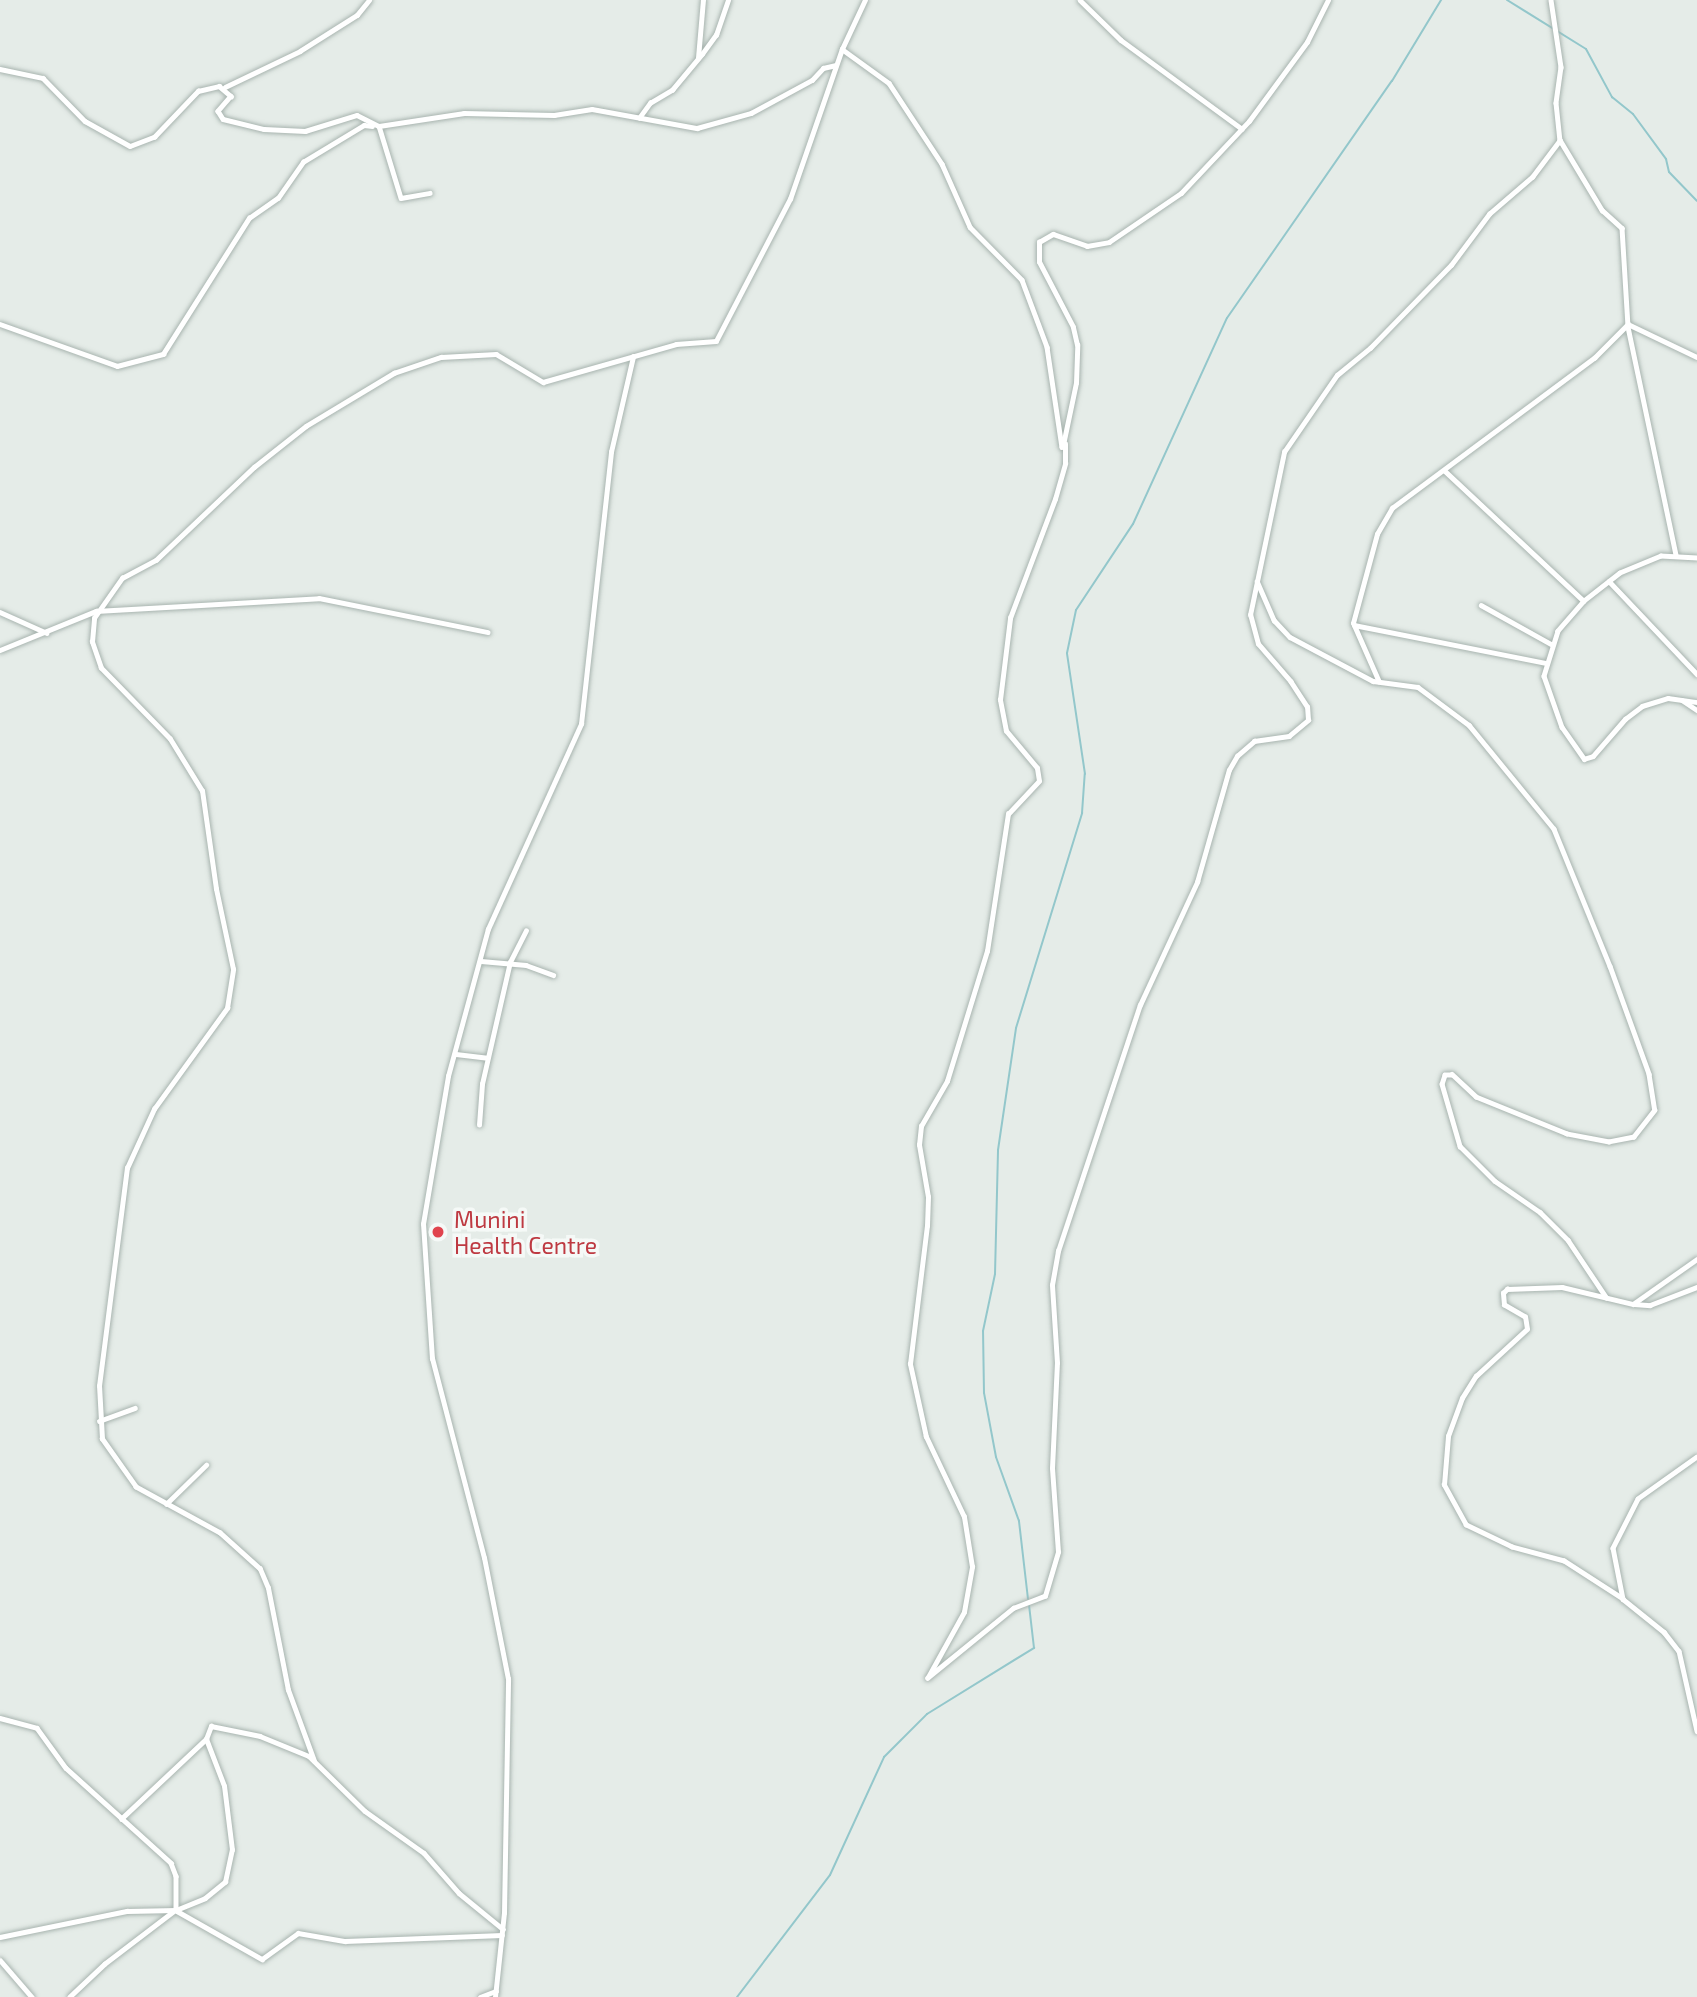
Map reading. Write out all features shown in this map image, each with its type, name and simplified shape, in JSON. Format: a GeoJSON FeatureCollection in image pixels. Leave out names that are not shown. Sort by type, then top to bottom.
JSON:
{"type":"FeatureCollection","features":[{"type":"Feature","properties":{"kind":"street"},"geometry":{"type":"LineString","coordinates":[[0,69],[43,78],[90,124],[130,146],[155,137],[198,91],[225,87],[292,56],[357,15],[369,0]]}},
{"type":"Feature","properties":{"kind":"street"},"geometry":{"type":"LineString","coordinates":[[698,60],[703,0]]}},
{"type":"Feature","properties":{"kind":"street"},"geometry":{"type":"LineString","coordinates":[[639,118],[650,103],[671,90],[698,60],[716,35],[728,0]]}},
{"type":"Feature","properties":{"kind":"street"},"geometry":{"type":"LineString","coordinates":[[314,1761],[288,1690],[268,1588],[260,1569],[237,1544],[136,1487],[123,1473],[102,1439],[99,1420],[112,1256],[127,1168],[154,1109],[227,1008],[233,969],[216,889],[216,866],[202,791],[170,739],[101,668],[92,642],[96,611],[122,578],[156,560],[254,467],[306,426],[394,373],[441,357],[496,354],[543,382],[676,344],[719,339],[790,199],[842,49],[865,0]]}},
{"type":"Feature","properties":{"kind":"street"},"geometry":{"type":"LineString","coordinates":[[1080,0],[1121,40],[1242,129]]}},
{"type":"Feature","properties":{"kind":"street"},"geometry":{"type":"LineString","coordinates":[[1062,447],[1076,383],[1077,345],[1073,327],[1039,262],[1039,242],[1052,234],[1087,246],[1109,242],[1181,193],[1242,129],[1300,52],[1328,0]]}},
{"type":"Feature","properties":{"kind":"street"},"geometry":{"type":"LineString","coordinates":[[1552,0],[1561,67],[1556,103],[1560,141],[1602,210],[1622,228],[1628,324],[1676,555]]}},
{"type":"Feature","properties":{"kind":"street"},"geometry":{"type":"LineString","coordinates":[[842,49],[889,83],[942,164],[970,227],[1022,280],[1047,347],[1062,447]]}},
{"type":"Feature","properties":{"kind":"street"},"geometry":{"type":"LineString","coordinates":[[0,324],[117,366],[163,354],[249,218],[278,198],[303,162],[364,125],[376,126],[464,113],[554,115],[592,109],[697,128],[724,124],[769,104],[782,92],[811,80],[823,68],[837,65]]}},
{"type":"Feature","properties":{"kind":"street"},"geometry":{"type":"LineString","coordinates":[[225,87],[231,96],[218,111],[232,122],[305,131],[357,115],[376,126],[401,198],[430,193]]}},
{"type":"Feature","properties":{"kind":"street"},"geometry":{"type":"LineString","coordinates":[[1062,447],[1065,444],[1065,463],[1055,499],[1010,618],[1000,700],[1010,740],[1037,768],[1039,781],[1008,814],[987,951],[947,1081],[921,1126],[919,1145],[928,1197],[928,1226],[910,1364],[926,1437],[964,1517],[972,1567],[964,1612],[928,1678],[1013,1608],[1045,1596],[1058,1552],[1052,1468],[1057,1363],[1052,1285],[1058,1251],[1140,1005],[1195,887],[1229,770],[1237,756],[1254,741],[1289,736],[1308,720],[1307,707],[1291,682],[1258,644],[1250,615],[1279,465],[1308,412],[1338,375],[1370,348],[1451,265],[1489,214],[1532,177],[1560,141]]}},
{"type":"Feature","properties":{"kind":"street"},"geometry":{"type":"LineString","coordinates":[[1628,324],[1697,358]]}},
{"type":"Feature","properties":{"kind":"street"},"geometry":{"type":"LineString","coordinates":[[1380,683],[1353,625],[1383,520],[1394,506],[1445,471],[1594,358],[1628,324]]}},
{"type":"Feature","properties":{"kind":"street"},"geometry":{"type":"LineString","coordinates":[[480,1997],[496,1994],[503,1932],[508,1679],[484,1558],[432,1359],[427,1318],[425,1201],[456,1054],[491,923],[581,724],[611,452],[633,357]]}},
{"type":"Feature","properties":{"kind":"street"},"geometry":{"type":"LineString","coordinates":[[1445,471],[1584,601]]}},
{"type":"Feature","properties":{"kind":"street"},"geometry":{"type":"LineString","coordinates":[[1697,558],[1676,555],[1641,562],[1609,581],[1584,601],[1551,645],[1546,663],[1547,691],[1558,706],[1567,737],[1584,759],[1593,756],[1631,713],[1656,701],[1678,698],[1697,702]]}},
{"type":"Feature","properties":{"kind":"street"},"geometry":{"type":"LineString","coordinates":[[1256,577],[1261,597],[1282,630],[1358,675],[1380,683],[1418,687],[1477,734],[1543,810],[1599,935],[1654,1094],[1655,1110],[1640,1133],[1609,1142],[1567,1134],[1476,1097],[1452,1075],[1446,1074],[1442,1083],[1460,1146],[1495,1181],[1540,1212],[1568,1240],[1606,1297]]}},
{"type":"Feature","properties":{"kind":"street"},"geometry":{"type":"LineString","coordinates":[[1609,581],[1697,674]]}},
{"type":"Feature","properties":{"kind":"street"},"geometry":{"type":"LineString","coordinates":[[0,650],[96,611],[319,598],[488,632]]}},
{"type":"Feature","properties":{"kind":"street"},"geometry":{"type":"LineString","coordinates":[[1482,605],[1551,645]]}},
{"type":"Feature","properties":{"kind":"street"},"geometry":{"type":"LineString","coordinates":[[0,612],[47,633]]}},
{"type":"Feature","properties":{"kind":"street"},"geometry":{"type":"LineString","coordinates":[[1353,625],[1546,663]]}},
{"type":"Feature","properties":{"kind":"street"},"geometry":{"type":"LineString","coordinates":[[1678,698],[1697,710]]}},
{"type":"Feature","properties":{"kind":"street"},"geometry":{"type":"LineString","coordinates":[[479,1125],[487,1058],[510,962],[526,931]]}},
{"type":"Feature","properties":{"kind":"street"},"geometry":{"type":"LineString","coordinates":[[481,961],[510,962],[553,975]]}},
{"type":"Feature","properties":{"kind":"street"},"geometry":{"type":"LineString","coordinates":[[456,1054],[487,1058]]}},
{"type":"Feature","properties":{"kind":"street"},"geometry":{"type":"LineString","coordinates":[[1633,1304],[1697,1259]]}},
{"type":"Feature","properties":{"kind":"street"},"geometry":{"type":"LineString","coordinates":[[1697,1287],[1650,1305],[1633,1304],[1547,1285],[1516,1286],[1503,1293],[1504,1305],[1525,1317],[1527,1329],[1489,1360],[1462,1398],[1448,1436],[1444,1485],[1471,1530],[1512,1547],[1563,1561],[1623,1599],[1664,1632],[1679,1651],[1697,1731]]}},
{"type":"Feature","properties":{"kind":"street"},"geometry":{"type":"LineString","coordinates":[[99,1420],[135,1408]]}},
{"type":"Feature","properties":{"kind":"street"},"geometry":{"type":"LineString","coordinates":[[1623,1599],[1613,1548],[1620,1526],[1638,1499],[1697,1457]]}},
{"type":"Feature","properties":{"kind":"street"},"geometry":{"type":"LineString","coordinates":[[166,1504],[206,1465]]}},
{"type":"Feature","properties":{"kind":"street"},"geometry":{"type":"LineString","coordinates":[[0,1718],[37,1728],[66,1769],[171,1863],[178,1889],[176,1910]]}},
{"type":"Feature","properties":{"kind":"street"},"geometry":{"type":"LineString","coordinates":[[121,1819],[206,1739],[211,1726],[260,1736],[314,1761],[365,1811],[424,1853],[459,1893],[503,1932]]}},
{"type":"Feature","properties":{"kind":"street"},"geometry":{"type":"LineString","coordinates":[[70,1997],[131,1942],[176,1910],[217,1889],[231,1866],[223,1786],[206,1739]]}},
{"type":"Feature","properties":{"kind":"street"},"geometry":{"type":"LineString","coordinates":[[0,1937],[114,1913],[176,1910],[262,1959],[298,1933],[345,1941],[503,1932]]}},
{"type":"Feature","properties":{"kind":"street"},"geometry":{"type":"LineString","coordinates":[[0,1960],[32,1997]]}},
{"type":"Feature","properties":{"kind":"waterway"},"geometry":{"type":"LineString","coordinates":[[1028,1599],[1019,1521],[996,1457],[984,1393],[983,1331],[995,1274],[998,1150],[1016,1028],[1082,813],[1085,774],[1067,653],[1076,610],[1133,524],[1227,318],[1392,81],[1441,0]]}},
{"type":"Feature","properties":{"kind":"waterway"},"geometry":{"type":"LineString","coordinates":[[1507,0],[1586,49],[1612,97],[1633,114],[1666,159],[1669,172],[1697,201]]}},
{"type":"Feature","properties":{"kind":"waterway"},"geometry":{"type":"LineString","coordinates":[[737,1997],[830,1875],[884,1757],[927,1714],[1034,1648],[1029,1605]]}},
{"type":"Feature","properties":{"kind":"place","name":"Munini Health Centre"},"geometry":{"type":"Point","coordinates":[438,1232]}}]}
